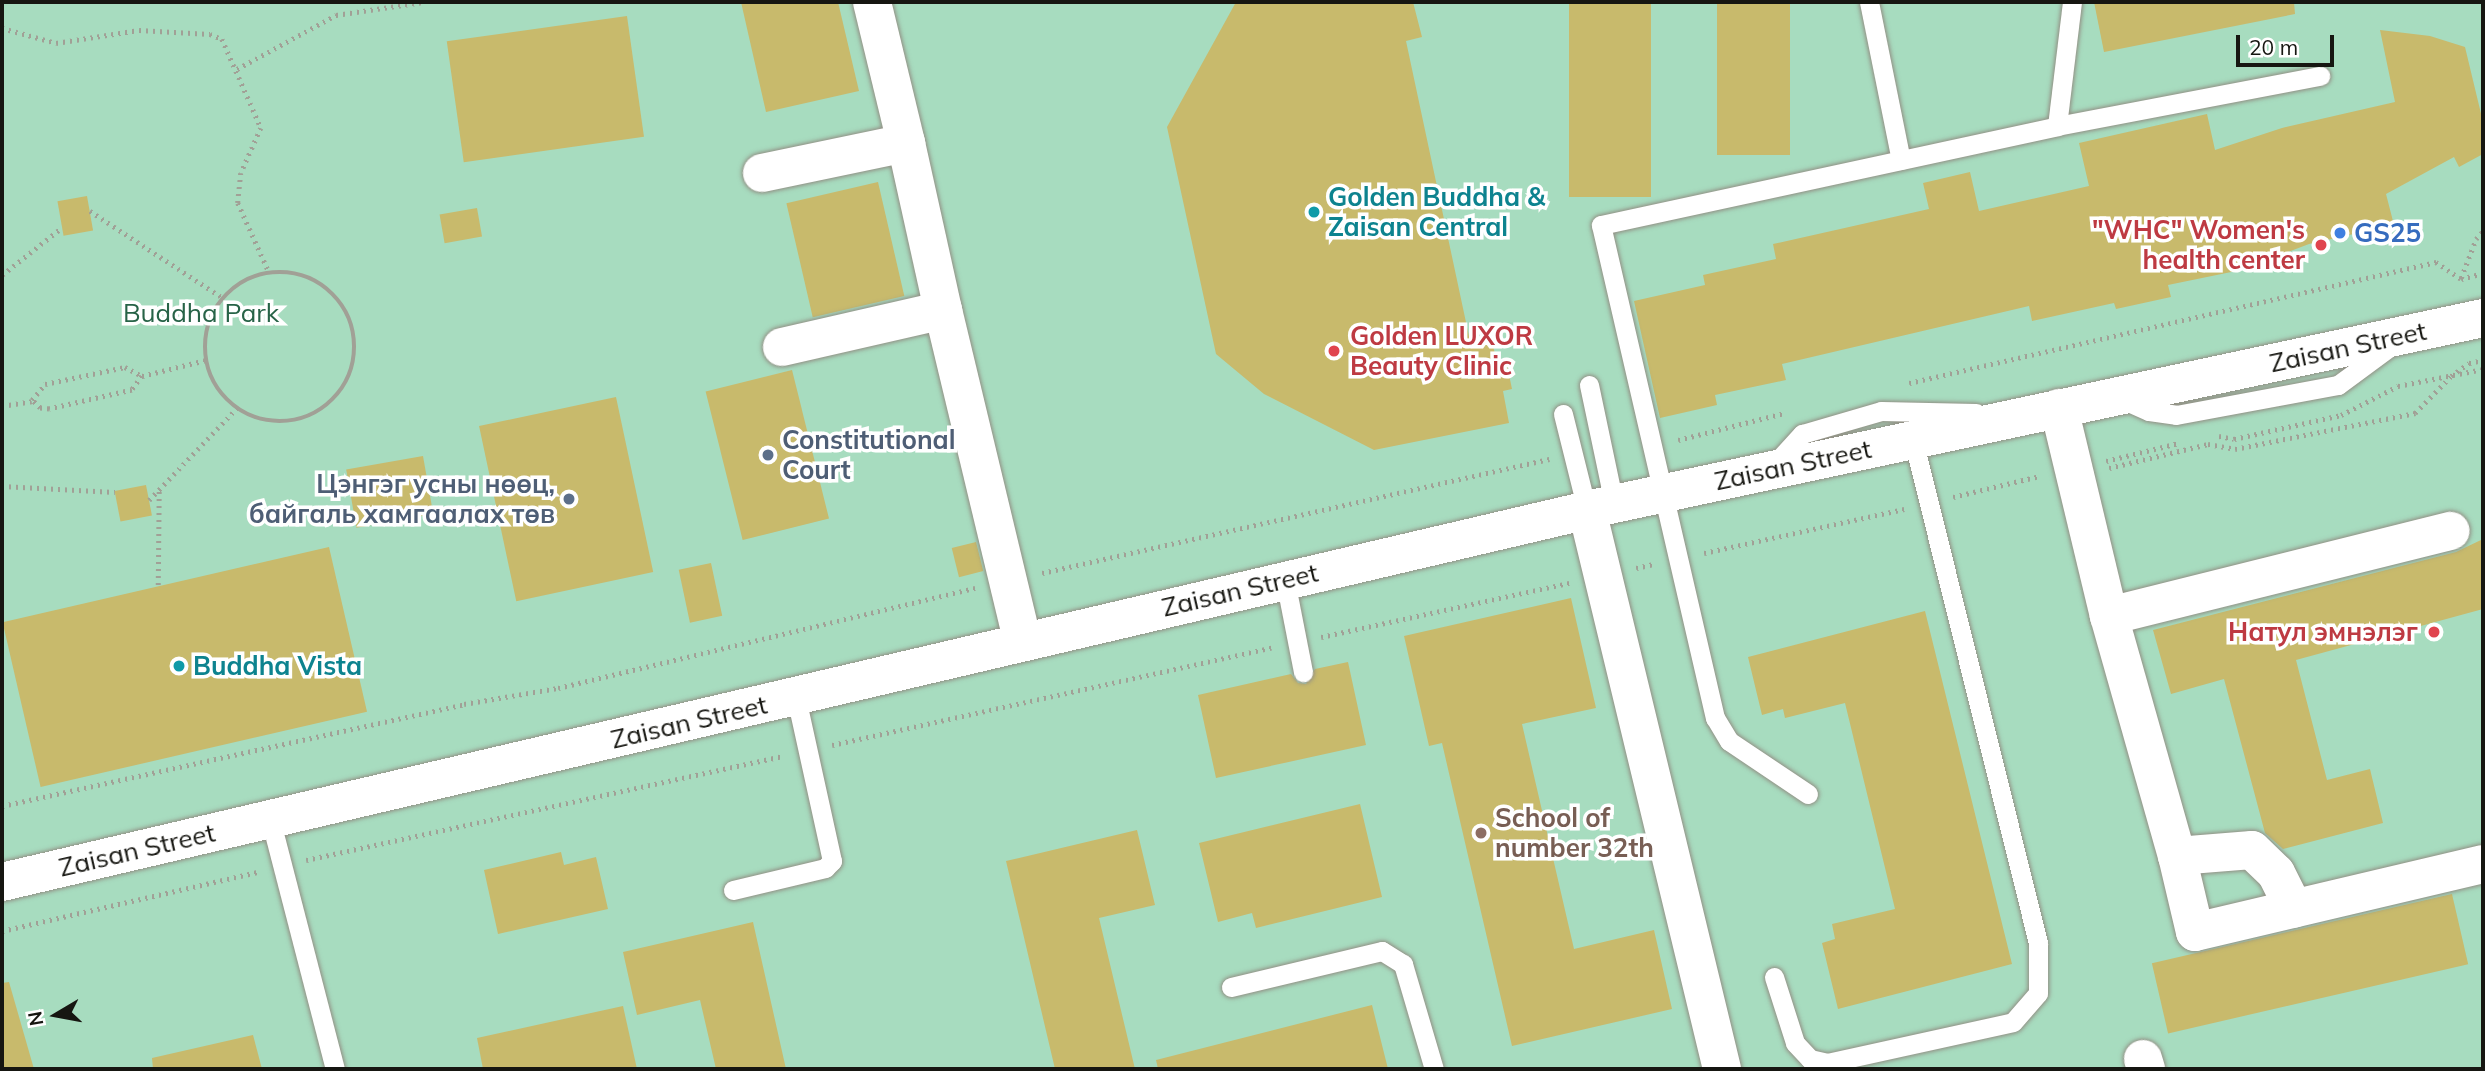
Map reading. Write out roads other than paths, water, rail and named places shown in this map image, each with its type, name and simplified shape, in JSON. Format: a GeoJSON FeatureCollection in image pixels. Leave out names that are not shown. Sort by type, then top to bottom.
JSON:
{"type":"FeatureCollection","features":[{"type":"Feature","properties":{"kind":"street"},"geometry":{"type":"LineString","coordinates":[[872,2],[1022,640]]}},
{"type":"Feature","properties":{"kind":"street"},"geometry":{"type":"LineString","coordinates":[[762,173],[906,143]]}},
{"type":"Feature","properties":{"kind":"street"},"geometry":{"type":"LineString","coordinates":[[782,347],[943,310]]}},
{"type":"Feature","properties":{"kind":"street","name":"Zaisan Street"},"geometry":{"type":"LineString","coordinates":[[2,882],[796,697],[1022,640],[1601,507],[2483,318]]}},
{"type":"Feature","properties":{"kind":"street"},"geometry":{"type":"LineString","coordinates":[[2044,411],[2081,466],[2109,616],[2195,932],[2483,864]]}},
{"type":"Feature","properties":{"kind":"street"},"geometry":{"type":"LineString","coordinates":[[1601,507],[1605,575],[1722,1069]]}},
{"type":"Feature","properties":{"kind":"street"},"geometry":{"type":"LineString","coordinates":[[2109,616],[2451,531]]}},
{"type":"Feature","properties":{"kind":"street"},"geometry":{"type":"LineString","coordinates":[[2176,856],[2252,850],[2276,873],[2294,909]]}},
{"type":"Feature","properties":{"kind":"lane"},"geometry":{"type":"LineString","coordinates":[[1869,2],[1901,160]]}},
{"type":"Feature","properties":{"kind":"lane"},"geometry":{"type":"LineString","coordinates":[[2057,126],[2072,2]]}},
{"type":"Feature","properties":{"kind":"lane"},"geometry":{"type":"LineString","coordinates":[[1808,794],[1729,741],[1715,718],[1661,494],[1601,225],[2057,126],[2320,76]]}},
{"type":"Feature","properties":{"kind":"lane"},"geometry":{"type":"LineString","coordinates":[[1589,385],[1601,507]]}},
{"type":"Feature","properties":{"kind":"lane"},"geometry":{"type":"LineString","coordinates":[[1769,470],[1802,434],[1881,411],[2044,411]]}},
{"type":"Feature","properties":{"kind":"lane"},"geometry":{"type":"LineString","coordinates":[[1563,414],[1573,454],[1601,507]]}},
{"type":"Feature","properties":{"kind":"lane"},"geometry":{"type":"LineString","coordinates":[[1774,977],[1795,1043],[1810,1059],[1827,1063],[2013,1022],[2038,993],[2038,943],[1913,439]]}},
{"type":"Feature","properties":{"kind":"lane"},"geometry":{"type":"LineString","coordinates":[[1284,580],[1303,672]]}},
{"type":"Feature","properties":{"kind":"lane"},"geometry":{"type":"LineString","coordinates":[[733,890],[831,863],[796,697]]}},
{"type":"Feature","properties":{"kind":"lane"},"geometry":{"type":"LineString","coordinates":[[271,818],[335,1069]]}},
{"type":"Feature","properties":{"kind":"lane"},"geometry":{"type":"LineString","coordinates":[[1231,987],[1382,951],[1403,964],[1434,1069]]}},
{"type":"Feature","properties":{"kind":"place","name":"Golden Buddha & Zaisan Central"},"geometry":{"type":"Point","coordinates":[1314,212]}},
{"type":"Feature","properties":{"kind":"place","name":"GS25"},"geometry":{"type":"Point","coordinates":[2340,233]}},
{"type":"Feature","properties":{"kind":"place","name":"\"WHC\" Women's health center"},"geometry":{"type":"Point","coordinates":[2321,245]}},
{"type":"Feature","properties":{"kind":"place","name":"Golden LUXOR Beauty Clinic"},"geometry":{"type":"Point","coordinates":[1334,351]}},
{"type":"Feature","properties":{"kind":"place","name":"Constitutional Court"},"geometry":{"type":"Point","coordinates":[768,455]}},
{"type":"Feature","properties":{"kind":"place","name":"Цэнгэг усны нөөц, байгаль хамгаалах төв"},"geometry":{"type":"Point","coordinates":[569,499]}},
{"type":"Feature","properties":{"kind":"place","name":"Натул эмнэлэг"},"geometry":{"type":"Point","coordinates":[2434,632]}},
{"type":"Feature","properties":{"kind":"place","name":"Buddha Vista"},"geometry":{"type":"Point","coordinates":[179,666]}},
{"type":"Feature","properties":{"kind":"place","name":"School of number 32th"},"geometry":{"type":"Point","coordinates":[1481,833]}},
{"type":"Feature","properties":{"kind":"park label","name":"Buddha Park"},"geometry":{"type":"Point","coordinates":[201,313]}}]}
